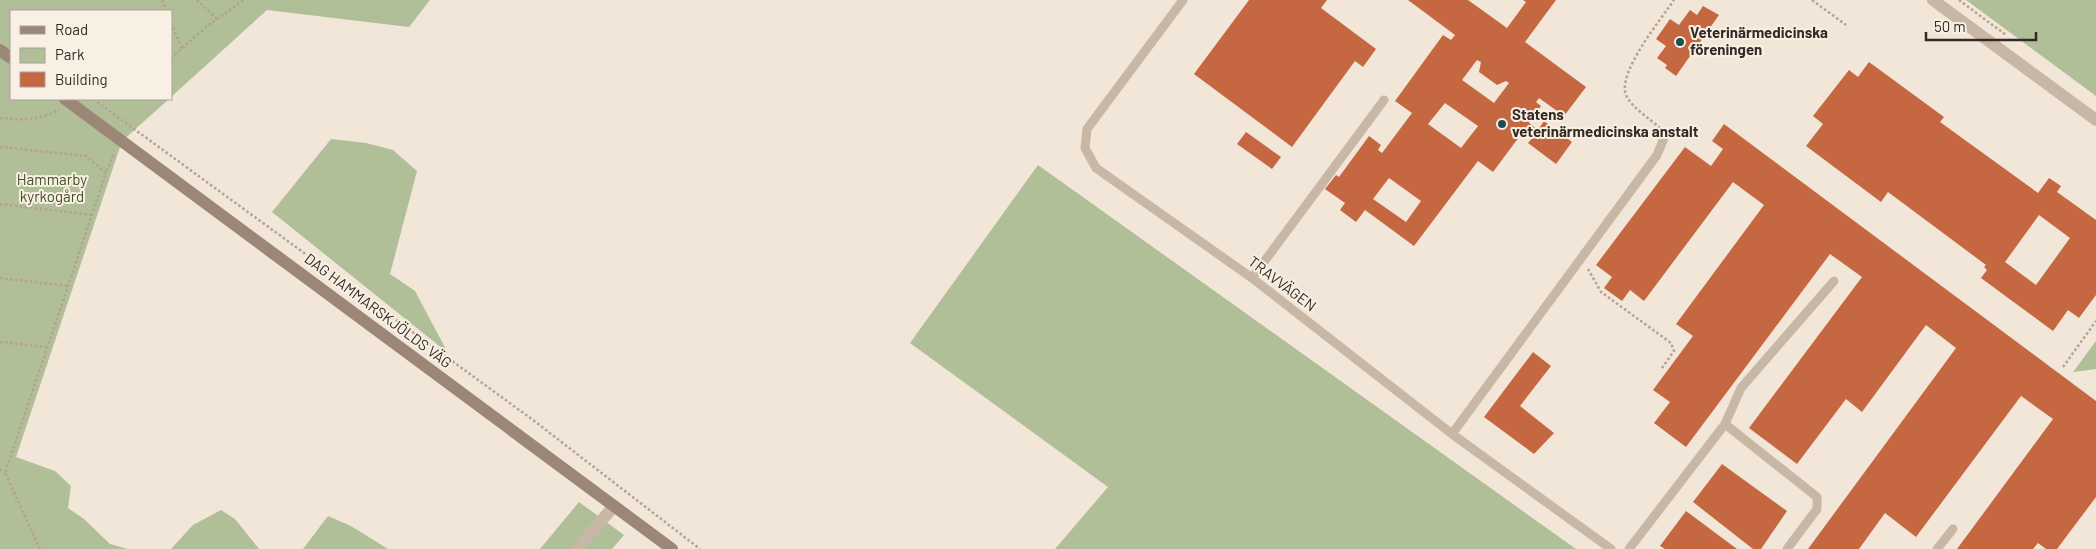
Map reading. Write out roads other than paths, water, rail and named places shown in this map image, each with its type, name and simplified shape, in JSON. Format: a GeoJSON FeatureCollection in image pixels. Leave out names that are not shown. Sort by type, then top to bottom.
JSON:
{"type":"FeatureCollection","features":[{"type":"Feature","properties":{"kind":"main road","name":"DAG HAMMARSKJÖLDS VÄG"},"geometry":{"type":"LineString","coordinates":[[67,100],[672,549]]}},
{"type":"Feature","properties":{"kind":"street"},"geometry":{"type":"LineString","coordinates":[[1933,0],[2096,120]]}},
{"type":"Feature","properties":{"kind":"street"},"geometry":{"type":"LineString","coordinates":[[577,549],[614,506]]}},
{"type":"Feature","properties":{"kind":"lane","name":"TRAVVÄGEN"},"geometry":{"type":"LineString","coordinates":[[1183,0],[1087,129],[1084,148],[1096,168],[1252,278],[1452,434],[1611,549]]}},
{"type":"Feature","properties":{"kind":"lane"},"geometry":{"type":"LineString","coordinates":[[1252,278],[1384,100]]}},
{"type":"Feature","properties":{"kind":"lane"},"geometry":{"type":"LineString","coordinates":[[1452,434],[1657,155],[1664,138]]}},
{"type":"Feature","properties":{"kind":"lane"},"geometry":{"type":"LineString","coordinates":[[1629,549],[1726,424],[1741,388],[1834,281]]}},
{"type":"Feature","properties":{"kind":"lane"},"geometry":{"type":"LineString","coordinates":[[1726,424],[1817,497],[1818,509],[1787,549]]}},
{"type":"Feature","properties":{"kind":"lane"},"geometry":{"type":"LineString","coordinates":[[1937,549],[1953,529]]}},
{"type":"Feature","properties":{"kind":"place","name":"Veterinärmedicinska föreningen"},"geometry":{"type":"Point","coordinates":[1680,42]}},
{"type":"Feature","properties":{"kind":"place","name":"Statens veterinärmedicinska anstalt"},"geometry":{"type":"Point","coordinates":[1502,124]}},
{"type":"Feature","properties":{"kind":"park label","name":"Hammarby kyrkogård"},"geometry":{"type":"Point","coordinates":[52,188]}}]}
